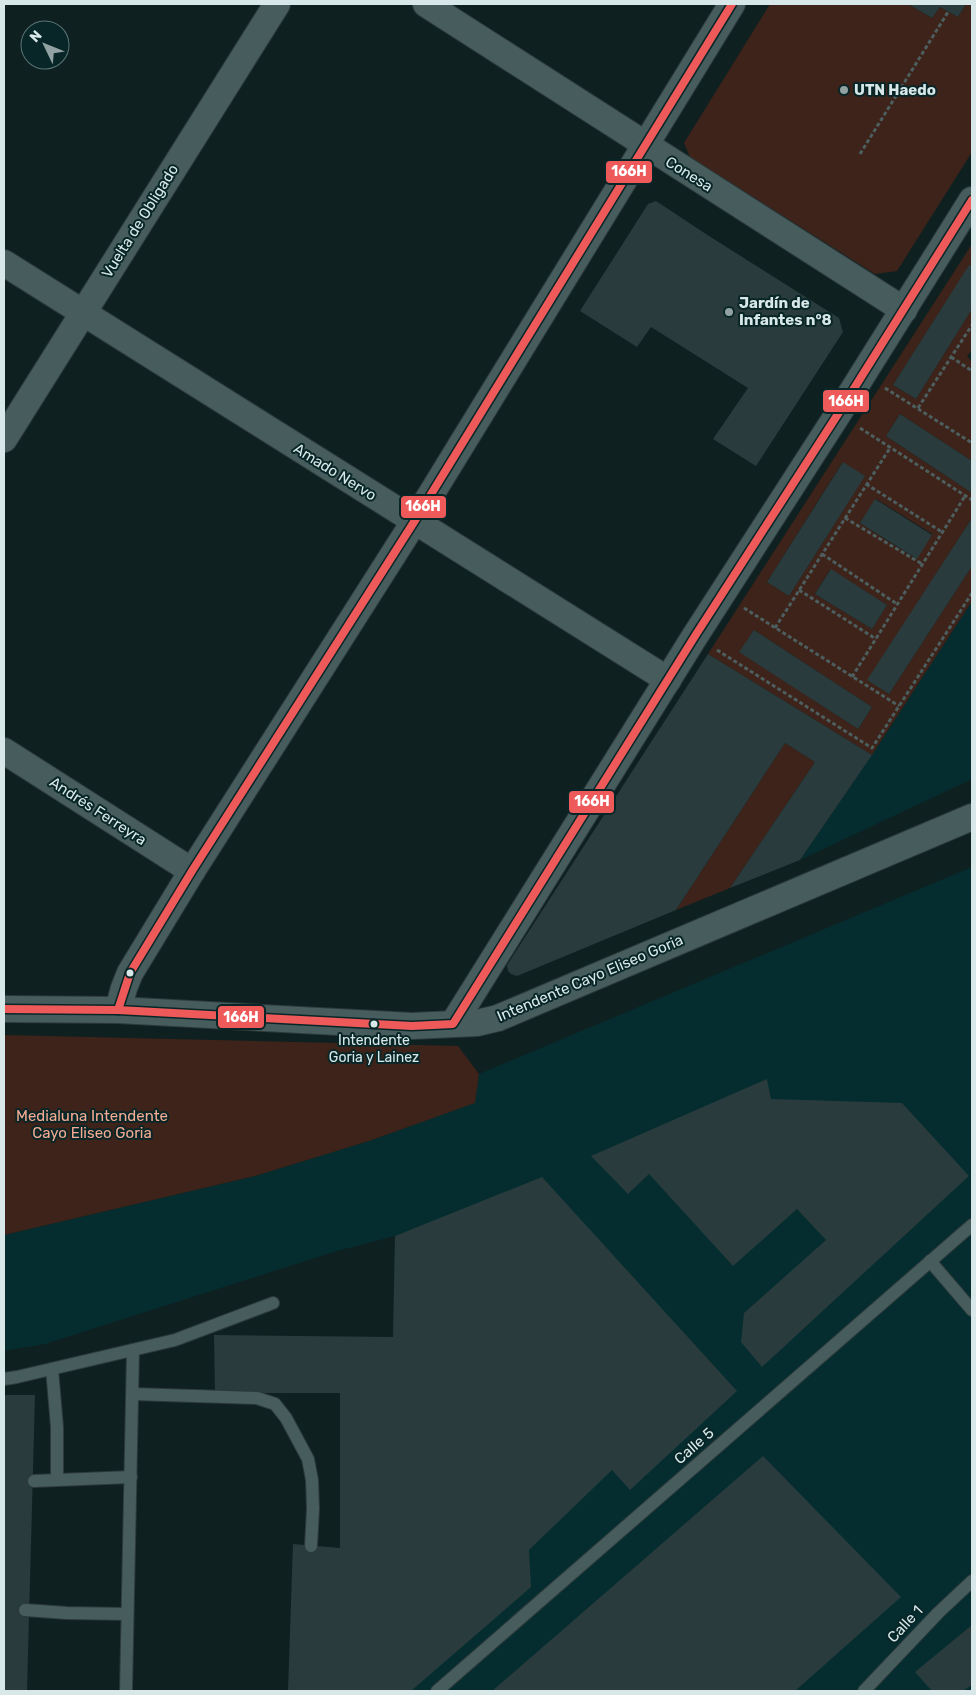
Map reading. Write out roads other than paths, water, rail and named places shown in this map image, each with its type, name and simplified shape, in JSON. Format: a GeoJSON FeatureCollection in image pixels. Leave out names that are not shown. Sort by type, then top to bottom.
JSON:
{"type":"FeatureCollection","features":[{"type":"Feature","properties":{"kind":"street","name":"Vuelta de Obligado"},"geometry":{"type":"LineString","coordinates":[[4,439],[277,4]]}},
{"type":"Feature","properties":{"kind":"street","name":"Conesa"},"geometry":{"type":"LineString","coordinates":[[426,4],[645,146],[904,310]]}},
{"type":"Feature","properties":{"kind":"street"},"geometry":{"type":"LineString","coordinates":[[118,1010],[130,973],[192,871],[414,522],[732,4]]}},
{"type":"Feature","properties":{"kind":"street"},"geometry":{"type":"LineString","coordinates":[[453,1024],[695,636],[863,375],[972,200]]}},
{"type":"Feature","properties":{"kind":"street","name":"Amado Nervo"},"geometry":{"type":"LineString","coordinates":[[4,263],[668,680]]}},
{"type":"Feature","properties":{"kind":"street","name":"Andrés Ferreyra"},"geometry":{"type":"LineString","coordinates":[[4,751],[192,871]]}},
{"type":"Feature","properties":{"kind":"street","name":"Intendente Cayo Eliseo Goria"},"geometry":{"type":"LineString","coordinates":[[4,1009],[118,1010],[412,1026],[477,1023],[498,1018],[972,817]]}},
{"type":"Feature","properties":{"kind":"lane","name":"Calle 5"},"geometry":{"type":"LineString","coordinates":[[437,1691],[972,1225]]}},
{"type":"Feature","properties":{"kind":"lane"},"geometry":{"type":"LineString","coordinates":[[930,1262],[972,1310]]}},
{"type":"Feature","properties":{"kind":"lane"},"geometry":{"type":"LineString","coordinates":[[4,1379],[175,1340],[273,1303]]}},
{"type":"Feature","properties":{"kind":"lane"},"geometry":{"type":"LineString","coordinates":[[126,1691],[134,1350]]}},
{"type":"Feature","properties":{"kind":"lane"},"geometry":{"type":"LineString","coordinates":[[52,1369],[58,1480]]}},
{"type":"Feature","properties":{"kind":"lane"},"geometry":{"type":"LineString","coordinates":[[133,1394],[257,1398],[275,1404],[286,1418],[308,1459],[312,1480],[313,1508],[311,1546]]}},
{"type":"Feature","properties":{"kind":"lane"},"geometry":{"type":"LineString","coordinates":[[34,1481],[131,1477]]}},
{"type":"Feature","properties":{"kind":"lane","name":"Calle 1"},"geometry":{"type":"LineString","coordinates":[[864,1691],[938,1613],[972,1581]]}},
{"type":"Feature","properties":{"kind":"lane"},"geometry":{"type":"LineString","coordinates":[[25,1610],[128,1614]]}},
{"type":"Feature","properties":{"kind":"place","name":"UTN Haedo"},"geometry":{"type":"Point","coordinates":[844,90]}},
{"type":"Feature","properties":{"kind":"place","name":"Jardín de Infantes n°8"},"geometry":{"type":"Point","coordinates":[729,312]}},
{"type":"Feature","properties":{"kind":"place","name":"Intendente Goria y Lainez"},"geometry":{"type":"Point","coordinates":[374,1024]}},
{"type":"Feature","properties":{"kind":"park label","name":"Medialuna Intendente Cayo Eliseo Goria"},"geometry":{"type":"Point","coordinates":[92,1124]}}]}
